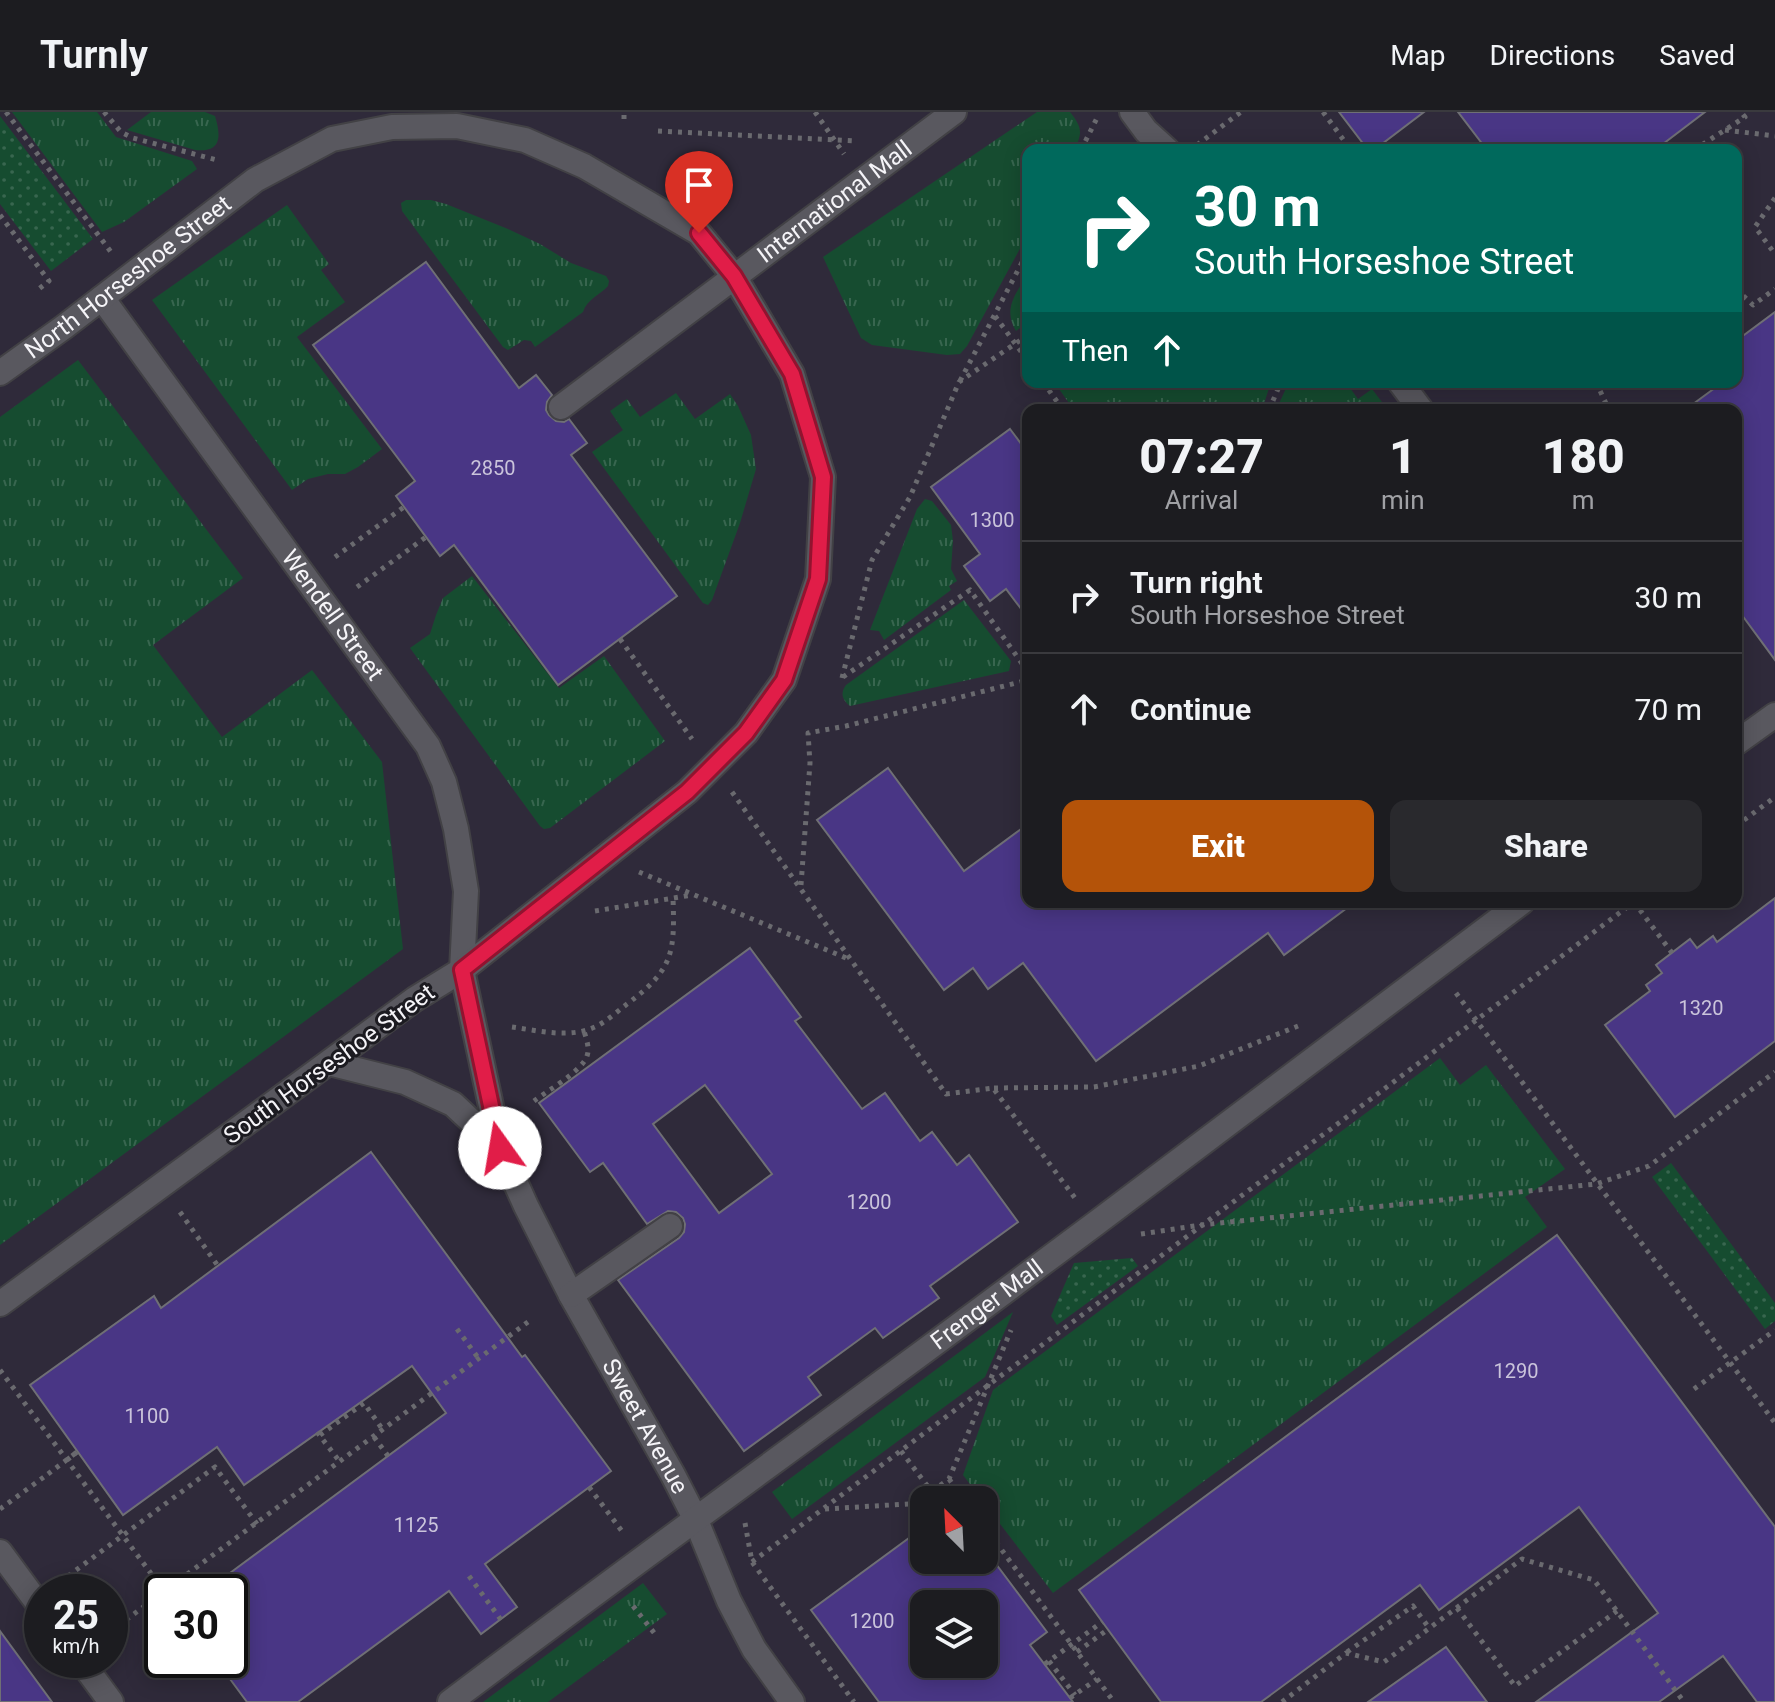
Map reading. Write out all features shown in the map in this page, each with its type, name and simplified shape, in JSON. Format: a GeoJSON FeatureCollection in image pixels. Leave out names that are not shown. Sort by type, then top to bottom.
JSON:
{"type":"FeatureCollection","features":[{"type":"Feature","properties":{"kind":"street","name":"International Mall"},"geometry":{"type":"LineString","coordinates":[[561,407],[954,112]]}},
{"type":"Feature","properties":{"kind":"street"},"geometry":{"type":"LineString","coordinates":[[1132,112],[1160,144]]}},
{"type":"Feature","properties":{"kind":"street","name":"North Horseshoe Street"},"geometry":{"type":"LineString","coordinates":[[0,373],[255,180],[332,139],[392,127],[457,126],[525,140],[584,166],[699,233],[734,276]]}},
{"type":"Feature","properties":{"kind":"street","name":"South Horseshoe Street"},"geometry":{"type":"LineString","coordinates":[[0,1304],[415,999],[462,970],[687,792],[746,733],[784,680],[818,579],[823,477],[792,374],[734,276]]}},
{"type":"Feature","properties":{"kind":"street","name":"Wendell Street"},"geometry":{"type":"LineString","coordinates":[[102,298],[428,746],[444,782],[456,829],[466,891],[462,970]]}},
{"type":"Feature","properties":{"kind":"street"},"geometry":{"type":"LineString","coordinates":[[1742,739],[1775,715]]}},
{"type":"Feature","properties":{"kind":"street","name":"Frenger Mall"},"geometry":{"type":"LineString","coordinates":[[450,1702],[1095,1224],[1514,908]]}},
{"type":"Feature","properties":{"kind":"street","name":"Sweet Avenue"},"geometry":{"type":"LineString","coordinates":[[462,970],[500,1148],[526,1206],[571,1295],[673,1475],[695,1518],[729,1601],[754,1649],[792,1702]]}},
{"type":"Feature","properties":{"kind":"street","name":"Sweet Avenue"},"geometry":{"type":"LineString","coordinates":[[329,1063],[405,1082],[453,1104],[500,1148]]}},
{"type":"Feature","properties":{"kind":"street"},"geometry":{"type":"LineString","coordinates":[[571,1295],[670,1226]]}},
{"type":"Feature","properties":{"kind":"street"},"geometry":{"type":"LineString","coordinates":[[0,1552],[24,1585]]}},
{"type":"Feature","properties":{"kind":"street"},"geometry":{"type":"LineString","coordinates":[[93,1678],[111,1702]]}},
{"type":"Feature","properties":{"kind":"path"},"geometry":{"type":"LineString","coordinates":[[6,112],[129,278]]}},
{"type":"Feature","properties":{"kind":"path"},"geometry":{"type":"LineString","coordinates":[[104,112],[121,132],[133,138],[217,160]]}},
{"type":"Feature","properties":{"kind":"path"},"geometry":{"type":"LineString","coordinates":[[815,112],[863,181]]}},
{"type":"Feature","properties":{"kind":"path"},"geometry":{"type":"LineString","coordinates":[[1084,144],[1100,112]]}},
{"type":"Feature","properties":{"kind":"path"},"geometry":{"type":"LineString","coordinates":[[1198,144],[1241,112]]}},
{"type":"Feature","properties":{"kind":"path"},"geometry":{"type":"LineString","coordinates":[[1323,112],[1347,144]]}},
{"type":"Feature","properties":{"kind":"path"},"geometry":{"type":"LineString","coordinates":[[1703,144],[1745,117],[1741,112]]}},
{"type":"Feature","properties":{"kind":"path"},"geometry":{"type":"LineString","coordinates":[[1724,130],[1775,136]]}},
{"type":"Feature","properties":{"kind":"path"},"geometry":{"type":"LineString","coordinates":[[658,131],[861,141]]}},
{"type":"Feature","properties":{"kind":"path"},"geometry":{"type":"LineString","coordinates":[[1775,198],[1755,227],[1775,254]]}},
{"type":"Feature","properties":{"kind":"path"},"geometry":{"type":"LineString","coordinates":[[0,215],[49,281],[35,292]]}},
{"type":"Feature","properties":{"kind":"path"},"geometry":{"type":"LineString","coordinates":[[1022,263],[959,382],[910,497],[872,560],[842,678],[970,590],[1022,664]]}},
{"type":"Feature","properties":{"kind":"path"},"geometry":{"type":"LineString","coordinates":[[1742,295],[1753,305],[1775,289]]}},
{"type":"Feature","properties":{"kind":"path"},"geometry":{"type":"LineString","coordinates":[[995,316],[1022,353]]}},
{"type":"Feature","properties":{"kind":"path"},"geometry":{"type":"LineString","coordinates":[[959,382],[1022,339]]}},
{"type":"Feature","properties":{"kind":"path"},"geometry":{"type":"LineString","coordinates":[[335,557],[404,507]]}},
{"type":"Feature","properties":{"kind":"path"},"geometry":{"type":"LineString","coordinates":[[357,587],[426,537]]}},
{"type":"Feature","properties":{"kind":"path"},"geometry":{"type":"LineString","coordinates":[[620,639],[946,1094],[993,1088],[1094,1087],[1199,1066],[1311,1021]]}},
{"type":"Feature","properties":{"kind":"path"},"geometry":{"type":"LineString","coordinates":[[801,888],[810,763],[808,733],[1022,682]]}},
{"type":"Feature","properties":{"kind":"path"},"geometry":{"type":"LineString","coordinates":[[1742,822],[1775,797]]}},
{"type":"Feature","properties":{"kind":"path"},"geometry":{"type":"LineString","coordinates":[[603,857],[852,960]]}},
{"type":"Feature","properties":{"kind":"path"},"geometry":{"type":"LineString","coordinates":[[595,911],[693,895]]}},
{"type":"Feature","properties":{"kind":"path"},"geometry":{"type":"LineString","coordinates":[[512,1027],[552,1033],[584,1031],[597,1026],[646,991],[663,970],[673,941],[673,898]]}},
{"type":"Feature","properties":{"kind":"path"},"geometry":{"type":"LineString","coordinates":[[854,1702],[752,1562],[1626,908]]}},
{"type":"Feature","properties":{"kind":"path"},"geometry":{"type":"LineString","coordinates":[[1638,908],[1672,953]]}},
{"type":"Feature","properties":{"kind":"path"},"geometry":{"type":"LineString","coordinates":[[1436,966],[1775,1423]]}},
{"type":"Feature","properties":{"kind":"path"},"geometry":{"type":"LineString","coordinates":[[534,1101],[586,1059],[588,1051],[584,1031]]}},
{"type":"Feature","properties":{"kind":"path"},"geometry":{"type":"LineString","coordinates":[[1127,1235],[1596,1184],[1649,1166],[1775,1072]]}},
{"type":"Feature","properties":{"kind":"path"},"geometry":{"type":"LineString","coordinates":[[993,1088],[1095,1224]]}},
{"type":"Feature","properties":{"kind":"path"},"geometry":{"type":"LineString","coordinates":[[177,1208],[218,1266]]}},
{"type":"Feature","properties":{"kind":"path"},"geometry":{"type":"LineString","coordinates":[[939,1486],[949,1479],[1017,1318]]}},
{"type":"Feature","properties":{"kind":"path"},"geometry":{"type":"LineString","coordinates":[[188,1574],[532,1319]]}},
{"type":"Feature","properties":{"kind":"path"},"geometry":{"type":"LineString","coordinates":[[457,1329],[479,1359]]}},
{"type":"Feature","properties":{"kind":"path"},"geometry":{"type":"LineString","coordinates":[[1694,1389],[1775,1330]]}},
{"type":"Feature","properties":{"kind":"path"},"geometry":{"type":"LineString","coordinates":[[0,1370],[150,1574]]}},
{"type":"Feature","properties":{"kind":"path"},"geometry":{"type":"LineString","coordinates":[[340,1462],[318,1433],[364,1403],[383,1430]]}},
{"type":"Feature","properties":{"kind":"path"},"geometry":{"type":"LineString","coordinates":[[374,1437],[388,1456]]}},
{"type":"Feature","properties":{"kind":"path"},"geometry":{"type":"LineString","coordinates":[[901,1451],[928,1486]]}},
{"type":"Feature","properties":{"kind":"path"},"geometry":{"type":"LineString","coordinates":[[0,1509],[77,1452],[67,1460]]}},
{"type":"Feature","properties":{"kind":"path"},"geometry":{"type":"LineString","coordinates":[[71,1574],[215,1467],[257,1524]]}},
{"type":"Feature","properties":{"kind":"path"},"geometry":{"type":"LineString","coordinates":[[949,1479],[954,1486]]}},
{"type":"Feature","properties":{"kind":"path"},"geometry":{"type":"LineString","coordinates":[[589,1487],[642,1559]]}},
{"type":"Feature","properties":{"kind":"path"},"geometry":{"type":"LineString","coordinates":[[824,1509],[910,1504]]}},
{"type":"Feature","properties":{"kind":"path"},"geometry":{"type":"LineString","coordinates":[[998,1545],[1114,1702]]}},
{"type":"Feature","properties":{"kind":"path"},"geometry":{"type":"LineString","coordinates":[[1346,1653],[1384,1662],[1522,1559],[1594,1580],[1684,1702]]}},
{"type":"Feature","properties":{"kind":"path"},"geometry":{"type":"LineString","coordinates":[[469,1576],[494,1610]]}},
{"type":"Feature","properties":{"kind":"path"},"geometry":{"type":"LineString","coordinates":[[128,1618],[144,1606]]}},
{"type":"Feature","properties":{"kind":"path"},"geometry":{"type":"LineString","coordinates":[[633,1606],[653,1632]]}},
{"type":"Feature","properties":{"kind":"path"},"geometry":{"type":"LineString","coordinates":[[1282,1702],[1413,1606],[1429,1628]]}},
{"type":"Feature","properties":{"kind":"path"},"geometry":{"type":"LineString","coordinates":[[1457,1608],[1515,1686],[1617,1611]]}},
{"type":"Feature","properties":{"kind":"path"},"geometry":{"type":"LineString","coordinates":[[1097,1679],[1073,1696],[1047,1663],[1102,1622]]}},
{"type":"Feature","properties":{"kind":"path"},"geometry":{"type":"LineString","coordinates":[[1077,1652],[1107,1630]]}},
{"type":"Feature","properties":{"kind":"shaded area"},"geometry":{"type":"Polygon","coordinates":[[[0,112],[1775,112],[1775,1702],[0,1702],[0,112]]]}},
{"type":"Feature","properties":{"kind":"green space"},"geometry":{"type":"Polygon","coordinates":[[[12,112],[97,112],[116,137],[192,161],[197,169],[124,222],[102,232],[12,112]]]}},
{"type":"Feature","properties":{"kind":"green space"},"geometry":{"type":"Polygon","coordinates":[[[151,112],[205,112],[215,116],[217,142],[210,149],[195,150],[127,130],[151,112]]]}},
{"type":"Feature","properties":{"kind":"green space"},"geometry":{"type":"Polygon","coordinates":[[[1037,112],[1070,112],[1077,122],[1080,130],[1077,144],[1022,144],[1022,245],[960,354],[872,345],[861,338],[823,257],[1037,112]]]}},
{"type":"Feature","properties":{"kind":"green space"},"geometry":{"type":"Polygon","coordinates":[[[0,116],[93,239],[51,271],[0,204],[0,116]]]}},
{"type":"Feature","properties":{"kind":"green space"},"geometry":{"type":"Polygon","coordinates":[[[406,200],[431,200],[446,204],[508,229],[571,263],[606,276],[608,286],[591,300],[583,312],[535,347],[531,341],[524,340],[508,350],[402,211],[401,203],[406,200]]]}},
{"type":"Feature","properties":{"kind":"green space"},"geometry":{"type":"Polygon","coordinates":[[[287,205],[329,264],[321,270],[345,302],[297,337],[382,449],[345,474],[308,479],[292,490],[152,300],[287,205]]]}},
{"type":"Feature","properties":{"kind":"green space"},"geometry":{"type":"Polygon","coordinates":[[[1022,284],[1022,326],[1016,331],[1010,315],[1022,284]]]}},
{"type":"Feature","properties":{"kind":"green space"},"geometry":{"type":"Polygon","coordinates":[[[78,360],[243,578],[153,645],[222,737],[312,670],[382,762],[403,949],[0,1245],[0,417],[78,360]]]}},
{"type":"Feature","properties":{"kind":"green space"},"geometry":{"type":"Polygon","coordinates":[[[1058,388],[1269,388],[1264,404],[1070,404],[1058,388]]]}},
{"type":"Feature","properties":{"kind":"green space"},"geometry":{"type":"Polygon","coordinates":[[[1286,388],[1350,388],[1358,399],[1372,389],[1383,404],[1279,404],[1286,388]]]}},
{"type":"Feature","properties":{"kind":"green space"},"geometry":{"type":"Polygon","coordinates":[[[676,393],[695,419],[730,394],[751,435],[756,469],[740,523],[708,605],[703,603],[592,452],[623,430],[610,411],[627,399],[640,417],[676,393]]]}},
{"type":"Feature","properties":{"kind":"green space"},"geometry":{"type":"Polygon","coordinates":[[[925,499],[932,501],[951,525],[951,569],[957,581],[949,586],[951,590],[884,640],[879,631],[870,630],[917,509],[925,499]]]}},
{"type":"Feature","properties":{"kind":"green space"},"geometry":{"type":"Polygon","coordinates":[[[472,576],[559,688],[604,656],[665,741],[550,828],[540,826],[410,648],[430,634],[443,598],[472,576]]]}},
{"type":"Feature","properties":{"kind":"green space"},"geometry":{"type":"Polygon","coordinates":[[[964,600],[1011,661],[1009,671],[850,706],[845,701],[843,694],[846,685],[964,600]]]}},
{"type":"Feature","properties":{"kind":"green space"},"geometry":{"type":"Polygon","coordinates":[[[1440,1058],[1460,1085],[1486,1065],[1565,1169],[1525,1197],[1547,1227],[1053,1593],[998,1521],[998,1486],[971,1486],[963,1475],[993,1390],[1440,1058]]]}},
{"type":"Feature","properties":{"kind":"green space"},"geometry":{"type":"Polygon","coordinates":[[[1671,1163],[1775,1303],[1775,1321],[1765,1329],[1652,1177],[1671,1163]]]}},
{"type":"Feature","properties":{"kind":"green space"},"geometry":{"type":"Polygon","coordinates":[[[1132,1258],[1138,1266],[1057,1325],[1051,1316],[1074,1263],[1132,1258]]]}},
{"type":"Feature","properties":{"kind":"green space"},"geometry":{"type":"Polygon","coordinates":[[[1013,1312],[985,1377],[792,1519],[772,1492],[1013,1312]]]}},
{"type":"Feature","properties":{"kind":"green space"},"geometry":{"type":"Polygon","coordinates":[[[643,1583],[667,1614],[548,1702],[483,1702],[643,1583]]]}},
{"type":"Feature","properties":{"kind":"building"},"geometry":{"type":"Polygon","coordinates":[[[1339,112],[1424,112],[1382,144],[1363,144],[1339,112]]]}},
{"type":"Feature","properties":{"kind":"building"},"geometry":{"type":"Polygon","coordinates":[[[1458,112],[1705,112],[1663,144],[1482,144],[1458,112]]]}},
{"type":"Feature","properties":{"kind":"building"},"geometry":{"type":"Polygon","coordinates":[[[426,262],[519,388],[536,375],[552,395],[547,402],[549,415],[556,421],[569,419],[587,443],[571,455],[677,596],[558,685],[454,545],[440,556],[396,496],[415,481],[313,345],[426,262]]]}},
{"type":"Feature","properties":{"kind":"building"},"geometry":{"type":"Polygon","coordinates":[[[1775,312],[1775,660],[1742,615],[1742,404],[1693,404],[1715,388],[1742,388],[1742,337],[1775,312]]]}},
{"type":"Feature","properties":{"kind":"building"},"geometry":{"type":"Polygon","coordinates":[[[1010,429],[1022,445],[1022,610],[1006,589],[990,601],[964,566],[980,554],[931,487],[1010,429]]]}},
{"type":"Feature","properties":{"kind":"building"},"geometry":{"type":"Polygon","coordinates":[[[888,768],[964,871],[1022,828],[1022,908],[1347,908],[1284,955],[1268,933],[1096,1061],[1023,963],[988,989],[973,968],[944,990],[817,820],[888,768]]]}},
{"type":"Feature","properties":{"kind":"building"},"geometry":{"type":"Polygon","coordinates":[[[1775,898],[1775,1041],[1675,1117],[1605,1025],[1650,991],[1646,985],[1662,973],[1656,965],[1690,939],[1697,948],[1713,936],[1717,942],[1775,898]]]}},
{"type":"Feature","properties":{"kind":"building"},"geometry":{"type":"Polygon","coordinates":[[[750,948],[801,1017],[795,1021],[862,1109],[885,1093],[920,1141],[932,1132],[957,1165],[969,1155],[1018,1222],[930,1286],[939,1298],[883,1338],[875,1328],[808,1377],[821,1395],[744,1451],[618,1280],[679,1238],[684,1232],[683,1218],[676,1212],[668,1211],[647,1224],[603,1163],[590,1172],[539,1103],[750,948]],[[705,1085],[653,1124],[719,1213],[772,1174],[705,1085]]]}},
{"type":"Feature","properties":{"kind":"building"},"geometry":{"type":"Polygon","coordinates":[[[371,1152],[522,1357],[525,1355],[611,1471],[485,1564],[517,1607],[481,1634],[449,1591],[298,1702],[247,1702],[230,1678],[248,1678],[248,1574],[230,1573],[446,1413],[412,1366],[244,1485],[217,1447],[123,1515],[30,1385],[154,1296],[161,1308],[371,1152]]]}},
{"type":"Feature","properties":{"kind":"building"},"geometry":{"type":"Polygon","coordinates":[[[1557,1235],[1775,1527],[1775,1702],[1757,1702],[1723,1656],[1659,1702],[1536,1702],[1658,1613],[1579,1507],[1439,1610],[1420,1585],[1261,1702],[1161,1702],[1079,1590],[1557,1235]]]}},
{"type":"Feature","properties":{"kind":"building"},"geometry":{"type":"Polygon","coordinates":[[[910,1537],[910,1574],[998,1574],[998,1567],[1047,1632],[1030,1645],[1073,1702],[879,1702],[811,1610],[910,1537]]]}},
{"type":"Feature","properties":{"kind":"building"},"geometry":{"type":"Polygon","coordinates":[[[0,1631],[24,1664],[24,1678],[34,1678],[52,1702],[0,1702],[0,1631]]]}},
{"type":"Feature","properties":{"kind":"building"},"geometry":{"type":"Polygon","coordinates":[[[1446,1647],[1487,1702],[1368,1702],[1446,1647]]]}},
{"type":"Feature","properties":{"kind":"route"},"geometry":{"type":"LineString","coordinates":[[500,1148],[462,970],[687,792],[746,733],[784,680],[818,579],[823,477],[792,374],[734,276],[699,233]]}}]}
